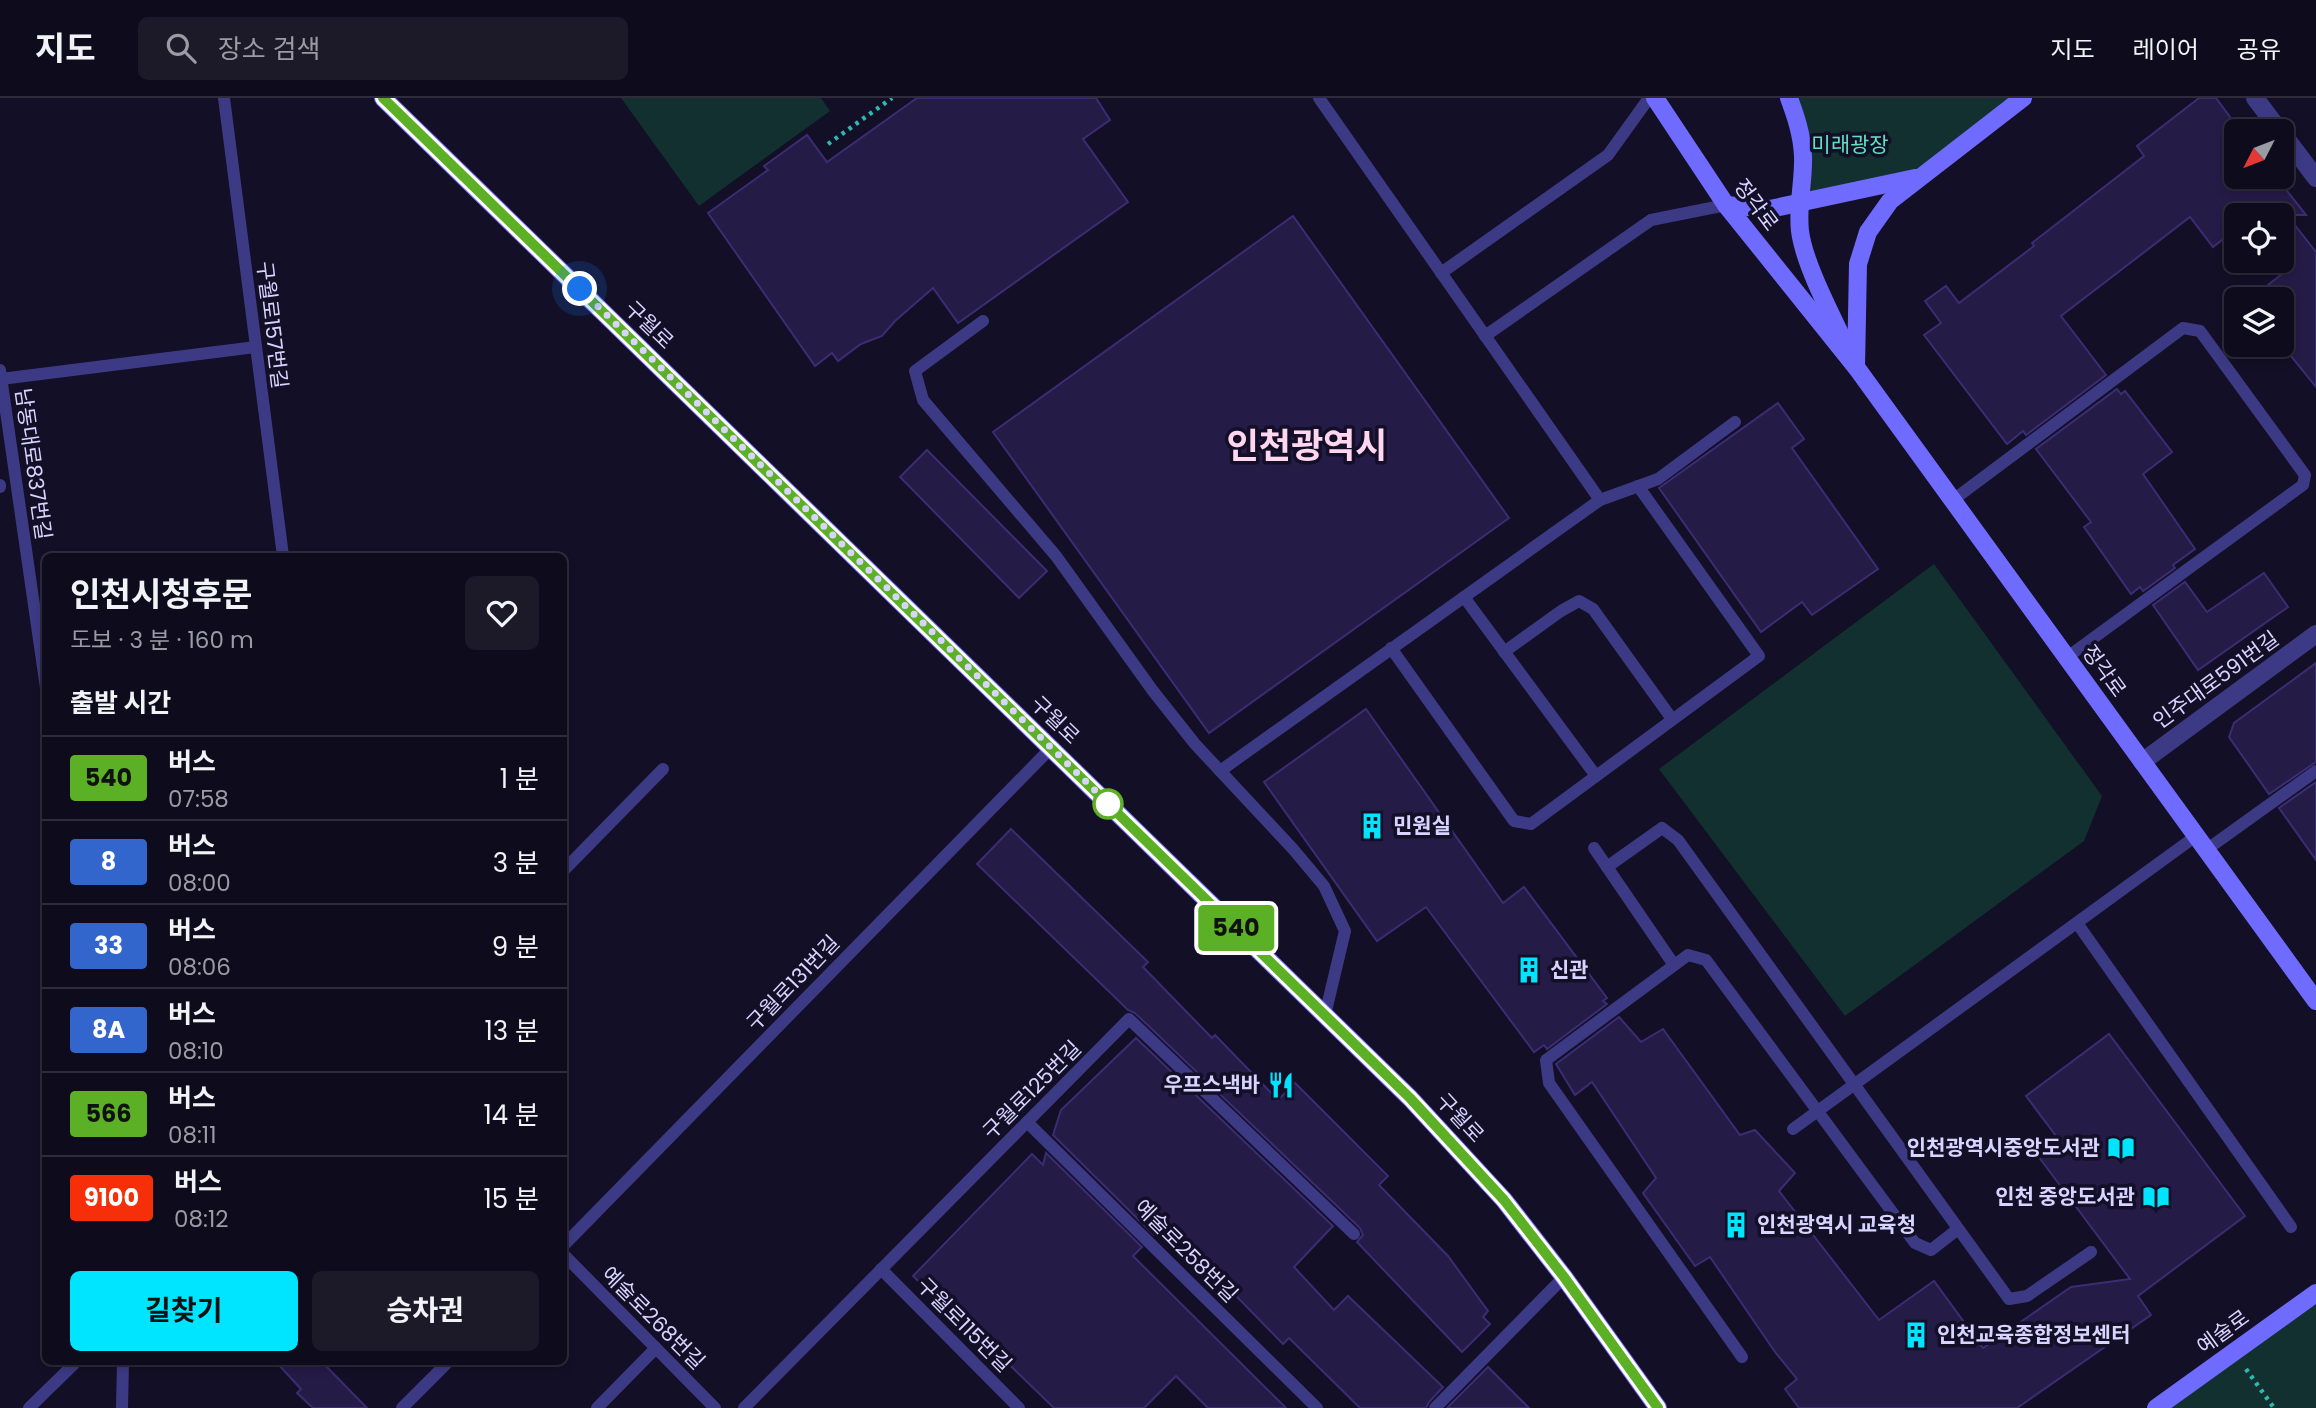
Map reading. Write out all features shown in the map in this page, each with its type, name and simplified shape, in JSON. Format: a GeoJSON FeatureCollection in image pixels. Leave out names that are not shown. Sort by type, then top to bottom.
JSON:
{"type":"FeatureCollection","features":[{"type":"Feature","properties":{"kind":"main road","name":"구월로"},"geometry":{"type":"LineString","coordinates":[[383,98],[1325,1015],[1459,1149],[1504,1200],[1564,1277],[1658,1408]]}},
{"type":"Feature","properties":{"kind":"main road","name":"정각로"},"geometry":{"type":"LineString","coordinates":[[1655,98],[1726,205],[1856,367],[2316,1001]]}},
{"type":"Feature","properties":{"kind":"main road","name":"정각로"},"geometry":{"type":"LineString","coordinates":[[1789,98],[1798,122],[1803,157],[1798,204],[1801,235],[1818,285],[1856,367]]}},
{"type":"Feature","properties":{"kind":"main road"},"geometry":{"type":"LineString","coordinates":[[1856,367],[1858,264],[1868,232],[1890,201],[2023,98]]}},
{"type":"Feature","properties":{"kind":"main road"},"geometry":{"type":"LineString","coordinates":[[1726,205],[1770,209],[1922,176]]}},
{"type":"Feature","properties":{"kind":"main road","name":"예술로"},"geometry":{"type":"LineString","coordinates":[[2156,1408],[2316,1293]]}},
{"type":"Feature","properties":{"kind":"street"},"geometry":{"type":"LineString","coordinates":[[2255,98],[2271,119]]}},
{"type":"Feature","properties":{"kind":"street"},"geometry":{"type":"LineString","coordinates":[[2294,149],[2316,178]]}},
{"type":"Feature","properties":{"kind":"street","name":"인주대로591번길"},"geometry":{"type":"LineString","coordinates":[[2142,762],[2316,634]]}},
{"type":"Feature","properties":{"kind":"lane","name":"구월로157번길"},"geometry":{"type":"LineString","coordinates":[[224,98],[283,553]]}},
{"type":"Feature","properties":{"kind":"lane"},"geometry":{"type":"LineString","coordinates":[[1320,98],[1600,500]]}},
{"type":"Feature","properties":{"kind":"lane"},"geometry":{"type":"LineString","coordinates":[[1441,273],[1608,155],[1650,98]]}},
{"type":"Feature","properties":{"kind":"lane"},"geometry":{"type":"LineString","coordinates":[[1485,335],[1651,220],[1726,205]]}},
{"type":"Feature","properties":{"kind":"lane"},"geometry":{"type":"LineString","coordinates":[[983,321],[915,371],[923,400],[1056,556],[1153,691],[1195,744],[1324,886],[1345,931],[1325,1015]]}},
{"type":"Feature","properties":{"kind":"lane"},"geometry":{"type":"LineString","coordinates":[[1953,500],[2183,328],[2200,331],[2305,475],[2303,485],[2066,657]]}},
{"type":"Feature","properties":{"kind":"lane"},"geometry":{"type":"LineString","coordinates":[[1,375],[256,347]]}},
{"type":"Feature","properties":{"kind":"lane","name":"남동대로837번길"},"geometry":{"type":"LineString","coordinates":[[1,375],[42,660]]}},
{"type":"Feature","properties":{"kind":"lane"},"geometry":{"type":"LineString","coordinates":[[1220,771],[1600,500],[1658,479],[1735,422]]}},
{"type":"Feature","properties":{"kind":"lane"},"geometry":{"type":"LineString","coordinates":[[1391,648],[1514,821],[1531,824],[1759,656],[1638,486]]}},
{"type":"Feature","properties":{"kind":"lane"},"geometry":{"type":"LineString","coordinates":[[1464,597],[1596,776]]}},
{"type":"Feature","properties":{"kind":"lane"},"geometry":{"type":"LineString","coordinates":[[1504,652],[1579,601],[1593,608],[1672,719]]}},
{"type":"Feature","properties":{"kind":"lane","name":"구월로131번길"},"geometry":{"type":"LineString","coordinates":[[567,1242],[1051,748]]}},
{"type":"Feature","properties":{"kind":"lane"},"geometry":{"type":"LineString","coordinates":[[567,867],[663,769]]}},
{"type":"Feature","properties":{"kind":"lane"},"geometry":{"type":"LineString","coordinates":[[1793,1129],[2077,923],[2316,771]]}},
{"type":"Feature","properties":{"kind":"lane"},"geometry":{"type":"LineString","coordinates":[[1607,867],[1662,828],[1678,840],[2009,1299],[2027,1296],[2091,1252]]}},
{"type":"Feature","properties":{"kind":"lane"},"geometry":{"type":"LineString","coordinates":[[1594,848],[1674,965]]}},
{"type":"Feature","properties":{"kind":"lane"},"geometry":{"type":"LineString","coordinates":[[2077,923],[2291,1227]]}},
{"type":"Feature","properties":{"kind":"lane"},"geometry":{"type":"LineString","coordinates":[[1742,1357],[1549,1083],[1546,1059],[1688,955],[1706,960],[1915,1243],[1931,1250],[1958,1229]]}},
{"type":"Feature","properties":{"kind":"lane","name":"구월로125번길"},"geometry":{"type":"LineString","coordinates":[[744,1408],[1129,1019],[1354,1234]]}},
{"type":"Feature","properties":{"kind":"lane","name":"예술로258번길"},"geometry":{"type":"LineString","coordinates":[[1027,1122],[1317,1408]]}},
{"type":"Feature","properties":{"kind":"lane","name":"예술로268번길"},"geometry":{"type":"LineString","coordinates":[[567,1258],[715,1408]]}},
{"type":"Feature","properties":{"kind":"lane","name":"구월로115번길"},"geometry":{"type":"LineString","coordinates":[[881,1269],[1019,1408]]}},
{"type":"Feature","properties":{"kind":"lane"},"geometry":{"type":"LineString","coordinates":[[1434,1408],[1564,1277]]}},
{"type":"Feature","properties":{"kind":"lane"},"geometry":{"type":"LineString","coordinates":[[597,1408],[656,1348]]}},
{"type":"Feature","properties":{"kind":"lane"},"geometry":{"type":"LineString","coordinates":[[29,1408],[73,1365]]}},
{"type":"Feature","properties":{"kind":"lane"},"geometry":{"type":"LineString","coordinates":[[122,1408],[123,1365]]}},
{"type":"Feature","properties":{"kind":"lane"},"geometry":{"type":"LineString","coordinates":[[402,1408],[445,1365]]}},
{"type":"Feature","properties":{"kind":"path"},"geometry":{"type":"LineString","coordinates":[[878,98],[883,104]]}},
{"type":"Feature","properties":{"kind":"path"},"geometry":{"type":"LineString","coordinates":[[828,144],[891,98]]}},
{"type":"Feature","properties":{"kind":"path"},"geometry":{"type":"LineString","coordinates":[[2233,1353],[2274,1408]]}},
{"type":"Feature","properties":{"kind":"green space"},"geometry":{"type":"Polygon","coordinates":[[[621,98],[821,98],[830,111],[699,206],[621,98]]]}},
{"type":"Feature","properties":{"kind":"green space","name":"미래광장"},"geometry":{"type":"Polygon","coordinates":[[[1789,98],[2023,98],[1921,176],[1798,204],[1803,157],[1789,98]]]}},
{"type":"Feature","properties":{"kind":"green space"},"geometry":{"type":"Polygon","coordinates":[[[1934,564],[2102,796],[2084,841],[1845,1016],[1659,769],[1934,564]]]}},
{"type":"Feature","properties":{"kind":"green space"},"geometry":{"type":"Polygon","coordinates":[[[2316,1293],[2316,1408],[2156,1408],[2316,1293]]]}},
{"type":"Feature","properties":{"kind":"building"},"geometry":{"type":"Polygon","coordinates":[[[917,98],[1096,98],[1110,120],[1083,139],[1128,202],[958,323],[933,288],[882,336],[861,344],[838,361],[832,353],[815,366],[708,213],[768,170],[764,166],[807,135],[827,162],[917,98]]]}},
{"type":"Feature","properties":{"kind":"building"},"geometry":{"type":"Polygon","coordinates":[[[2199,98],[2216,98],[2232,119],[2224,119],[2224,189],[2285,189],[2306,215],[2294,215],[2294,203],[2224,203],[2224,238],[2213,247],[2190,217],[2061,316],[2106,375],[2026,435],[2023,431],[2007,444],[1924,335],[1941,323],[1925,301],[1946,286],[1959,303],[2144,156],[2137,146],[2199,98]]]}},
{"type":"Feature","properties":{"kind":"building"},"geometry":{"type":"Polygon","coordinates":[[[1293,216],[1509,518],[1209,733],[993,432],[1293,216]]]}},
{"type":"Feature","properties":{"kind":"building"},"geometry":{"type":"Polygon","coordinates":[[[2294,224],[2316,252],[2316,387],[2292,357],[2294,357],[2294,287],[2265,287],[2282,274],[2294,273],[2294,224]]]}},
{"type":"Feature","properties":{"kind":"building"},"geometry":{"type":"Polygon","coordinates":[[[2117,389],[2121,394],[2125,391],[2172,452],[2143,474],[2195,549],[2173,565],[2175,568],[2143,591],[2140,587],[2131,594],[2084,527],[2091,522],[2036,449],[2117,389]]]}},
{"type":"Feature","properties":{"kind":"building"},"geometry":{"type":"Polygon","coordinates":[[[1778,403],[1804,439],[1792,448],[1878,569],[1812,615],[1802,602],[1761,632],[1659,488],[1778,403]]]}},
{"type":"Feature","properties":{"kind":"building"},"geometry":{"type":"Polygon","coordinates":[[[927,450],[1047,571],[1019,598],[900,477],[927,450]]]}},
{"type":"Feature","properties":{"kind":"building"},"geometry":{"type":"Polygon","coordinates":[[[2264,573],[2288,607],[2198,670],[2153,605],[2185,582],[2207,612],[2264,573]]]}},
{"type":"Feature","properties":{"kind":"building"},"geometry":{"type":"Polygon","coordinates":[[[2316,663],[2316,762],[2269,794],[2229,737],[2234,723],[2316,663]]]}},
{"type":"Feature","properties":{"kind":"building","name":"민원실"},"geometry":{"type":"Polygon","coordinates":[[[1366,709],[1503,903],[1524,887],[1607,998],[1603,1001],[1607,1004],[1547,1049],[1544,1045],[1534,1052],[1426,907],[1377,941],[1264,782],[1366,709]]]}},
{"type":"Feature","properties":{"kind":"building"},"geometry":{"type":"Polygon","coordinates":[[[2316,782],[2316,860],[2279,808],[2316,782]]]}},
{"type":"Feature","properties":{"kind":"building"},"geometry":{"type":"Polygon","coordinates":[[[1011,829],[1148,962],[1143,967],[1212,1038],[1215,1035],[1278,1100],[1295,1083],[1388,1176],[1379,1185],[1448,1256],[1488,1311],[1483,1317],[1490,1324],[1462,1352],[1357,1242],[1363,1235],[1360,1228],[977,864],[1011,829]]]}},
{"type":"Feature","properties":{"kind":"building"},"geometry":{"type":"Polygon","coordinates":[[[1619,1017],[1641,1042],[1663,1029],[1740,1135],[1755,1130],[1795,1173],[1779,1191],[1879,1320],[1934,1281],[1983,1348],[2071,1287],[2130,1279],[2038,1156],[2059,1140],[2026,1096],[2109,1034],[2245,1216],[2138,1296],[2151,1315],[2017,1408],[1799,1408],[1785,1389],[1797,1379],[1775,1352],[1710,1257],[1695,1266],[1643,1193],[1656,1178],[1592,1082],[1575,1095],[1556,1064],[1619,1017]]]}},
{"type":"Feature","properties":{"kind":"building"},"geometry":{"type":"Polygon","coordinates":[[[1136,1038],[1333,1226],[1294,1267],[1334,1310],[1348,1296],[1443,1387],[1426,1408],[1360,1408],[1289,1338],[1283,1344],[1165,1223],[1154,1235],[1053,1135],[1061,1110],[1136,1038]]]}},
{"type":"Feature","properties":{"kind":"building"},"geometry":{"type":"Polygon","coordinates":[[[1046,1153],[1142,1247],[1133,1256],[1286,1408],[1208,1408],[1176,1376],[1144,1408],[1054,1408],[913,1276],[1032,1154],[1043,1165],[1046,1153]]]}},
{"type":"Feature","properties":{"kind":"building"},"geometry":{"type":"Polygon","coordinates":[[[279,1365],[325,1365],[367,1408],[313,1408],[297,1393],[301,1389],[279,1365]]]}},
{"type":"Feature","properties":{"kind":"building"},"geometry":{"type":"Polygon","coordinates":[[[1488,1367],[1529,1408],[1447,1408],[1488,1367]]]}},
{"type":"Feature","properties":{"kind":"bus line","name":"540"},"geometry":{"type":"LineString","coordinates":[[383,98],[1410,1098],[1504,1200],[1564,1277],[1658,1408]]}},
{"type":"Feature","properties":{"kind":"place","name":"민원실"},"geometry":{"type":"Point","coordinates":[1372,826]}},
{"type":"Feature","properties":{"kind":"place","name":"신관"},"geometry":{"type":"Point","coordinates":[1529,970]}},
{"type":"Feature","properties":{"kind":"place","name":"우프스낵바"},"geometry":{"type":"Point","coordinates":[1281,1085]}},
{"type":"Feature","properties":{"kind":"place","name":"인천광역시중앙도서관"},"geometry":{"type":"Point","coordinates":[2121,1148]}},
{"type":"Feature","properties":{"kind":"place","name":"인천 중앙도서관"},"geometry":{"type":"Point","coordinates":[2156,1197]}},
{"type":"Feature","properties":{"kind":"place","name":"인천광역시 교육청"},"geometry":{"type":"Point","coordinates":[1736,1225]}},
{"type":"Feature","properties":{"kind":"place","name":"인천교육종합정보센터"},"geometry":{"type":"Point","coordinates":[1916,1335]}},
{"type":"Feature","properties":{"kind":"district","name":"인천광역시"},"geometry":{"type":"Point","coordinates":[1307,446]}},
{"type":"Feature","properties":{"kind":"route"},"geometry":{"type":"LineString","coordinates":[[580,289],[1110,805],[1108,804]]}}]}
